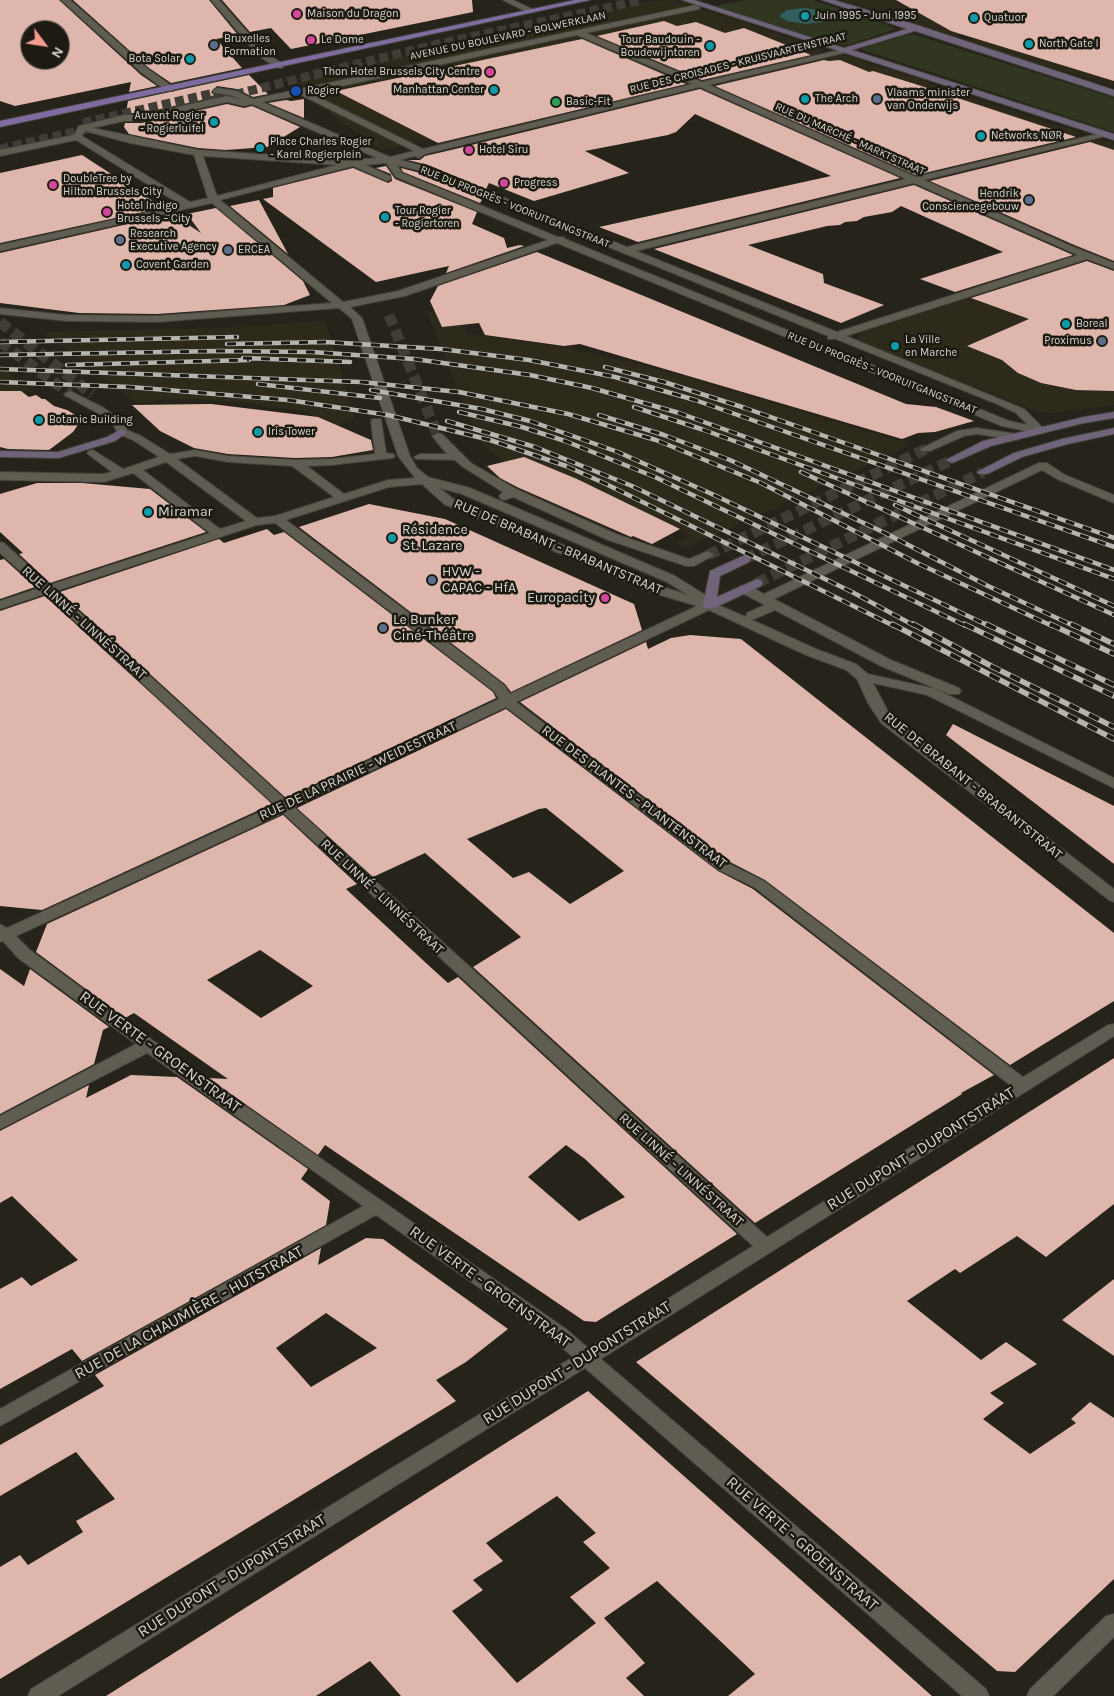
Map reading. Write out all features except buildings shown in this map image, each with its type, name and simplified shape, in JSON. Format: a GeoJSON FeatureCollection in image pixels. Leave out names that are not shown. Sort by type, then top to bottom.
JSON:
{"type":"FeatureCollection","features":[{"type":"Feature","properties":{"kind":"main road"},"geometry":{"type":"LineString","coordinates":[[0,124],[586,0]]}},
{"type":"Feature","properties":{"kind":"street"},"geometry":{"type":"LineString","coordinates":[[65,0],[145,71],[170,89]]}},
{"type":"Feature","properties":{"kind":"street"},"geometry":{"type":"LineString","coordinates":[[216,0],[262,54],[280,66]]}},
{"type":"Feature","properties":{"kind":"street"},"geometry":{"type":"LineString","coordinates":[[507,0],[532,11]]}},
{"type":"Feature","properties":{"kind":"street"},"geometry":{"type":"LineString","coordinates":[[686,0],[1114,137]]}},
{"type":"Feature","properties":{"kind":"street"},"geometry":{"type":"LineString","coordinates":[[826,0],[1114,93]]}},
{"type":"Feature","properties":{"kind":"street","name":"AVENUE DU BOULEVARD - BOLWERKLAAN"},"geometry":{"type":"LineString","coordinates":[[252,101],[302,92],[577,32],[696,9]]}},
{"type":"Feature","properties":{"kind":"street","name":"RUE DES CROISADES - KRUISVAARTENSTRAAT"},"geometry":{"type":"LineString","coordinates":[[389,160],[845,50],[917,28]]}},
{"type":"Feature","properties":{"kind":"street","name":"RUE DU MARCHÉ - MARKTSTRAAT"},"geometry":{"type":"LineString","coordinates":[[577,32],[1086,256],[1114,266]]}},
{"type":"Feature","properties":{"kind":"street"},"geometry":{"type":"LineString","coordinates":[[217,90],[234,90],[252,101],[389,160]]}},
{"type":"Feature","properties":{"kind":"street"},"geometry":{"type":"LineString","coordinates":[[302,92],[422,152],[417,157],[439,166]]}},
{"type":"Feature","properties":{"kind":"street"},"geometry":{"type":"LineString","coordinates":[[79,126],[187,108],[227,99],[244,103],[252,101]]}},
{"type":"Feature","properties":{"kind":"street"},"geometry":{"type":"LineString","coordinates":[[178,102],[187,108]]}},
{"type":"Feature","properties":{"kind":"street"},"geometry":{"type":"LineString","coordinates":[[79,126],[130,140],[198,153],[354,163],[389,160]]}},
{"type":"Feature","properties":{"kind":"street"},"geometry":{"type":"LineString","coordinates":[[77,137],[79,126]]}},
{"type":"Feature","properties":{"kind":"street"},"geometry":{"type":"LineString","coordinates":[[79,126],[104,141]]}},
{"type":"Feature","properties":{"kind":"street"},"geometry":{"type":"LineString","coordinates":[[603,258],[625,250],[1103,134]]}},
{"type":"Feature","properties":{"kind":"street"},"geometry":{"type":"LineString","coordinates":[[130,140],[148,136]]}},
{"type":"Feature","properties":{"kind":"street"},"geometry":{"type":"LineString","coordinates":[[0,153],[77,137],[188,205]]}},
{"type":"Feature","properties":{"kind":"street"},"geometry":{"type":"LineString","coordinates":[[198,153],[213,199],[357,318],[404,456],[413,470],[425,480]]}},
{"type":"Feature","properties":{"kind":"street","name":"RUE DU PROGRÈS - VOORUITGANGSTRAAT"},"geometry":{"type":"LineString","coordinates":[[389,160],[424,169],[1001,402],[1020,411],[1040,431]]}},
{"type":"Feature","properties":{"kind":"street","name":"RUE DU PROGRÈS - VOORUITGANGSTRAAT"},"geometry":{"type":"LineString","coordinates":[[389,160],[399,175],[1006,424],[1040,431],[1066,441]]}},
{"type":"Feature","properties":{"kind":"street"},"geometry":{"type":"LineString","coordinates":[[0,248],[213,199],[354,163],[387,178]]}},
{"type":"Feature","properties":{"kind":"street"},"geometry":{"type":"LineString","coordinates":[[0,311],[28,316],[67,318],[158,319],[342,305],[401,294],[581,233]]}},
{"type":"Feature","properties":{"kind":"street"},"geometry":{"type":"LineString","coordinates":[[814,345],[1086,256]]}},
{"type":"Feature","properties":{"kind":"street"},"geometry":{"type":"LineString","coordinates":[[70,394],[100,410],[119,424],[122,432],[137,438],[168,458],[255,522]]}},
{"type":"Feature","properties":{"kind":"street"},"geometry":{"type":"LineString","coordinates":[[92,394],[100,410]]}},
{"type":"Feature","properties":{"kind":"street"},"geometry":{"type":"LineString","coordinates":[[952,460],[988,443],[1084,420],[1114,415]]}},
{"type":"Feature","properties":{"kind":"street"},"geometry":{"type":"LineString","coordinates":[[174,456],[194,453],[228,460],[295,463],[332,462],[385,456],[377,422]]}},
{"type":"Feature","properties":{"kind":"street"},"geometry":{"type":"LineString","coordinates":[[926,449],[961,433],[977,431],[1017,437]]}},
{"type":"Feature","properties":{"kind":"street"},"geometry":{"type":"LineString","coordinates":[[983,472],[1018,455],[1066,441],[1114,431]]}},
{"type":"Feature","properties":{"kind":"street"},"geometry":{"type":"LineString","coordinates":[[0,454],[59,455],[111,439],[122,432]]}},
{"type":"Feature","properties":{"kind":"street"},"geometry":{"type":"LineString","coordinates":[[438,436],[458,457],[486,478],[512,492],[612,537],[690,563],[708,555]]}},
{"type":"Feature","properties":{"kind":"street"},"geometry":{"type":"LineString","coordinates":[[93,453],[121,473]]}},
{"type":"Feature","properties":{"kind":"street"},"geometry":{"type":"LineString","coordinates":[[420,456],[458,457]]}},
{"type":"Feature","properties":{"kind":"street"},"geometry":{"type":"LineString","coordinates":[[0,476],[104,478],[161,460]]}},
{"type":"Feature","properties":{"kind":"street"},"geometry":{"type":"LineString","coordinates":[[295,463],[339,495]]}},
{"type":"Feature","properties":{"kind":"street"},"geometry":{"type":"LineString","coordinates":[[752,616],[770,602],[1043,465],[1061,477],[1114,499]]}},
{"type":"Feature","properties":{"kind":"street"},"geometry":{"type":"LineString","coordinates":[[135,469],[215,531]]}},
{"type":"Feature","properties":{"kind":"street"},"geometry":{"type":"LineString","coordinates":[[0,605],[255,522],[277,519],[388,484],[425,480]]}},
{"type":"Feature","properties":{"kind":"street","name":"RUE DE BRABANT - BRABANTSTRAAT"},"geometry":{"type":"LineString","coordinates":[[425,480],[466,491],[671,579],[683,585],[709,605],[811,652],[851,667],[863,677],[875,703],[886,720],[1114,898]]}},
{"type":"Feature","properties":{"kind":"street","name":"RUE DE BRABANT - BRABANTSTRAAT"},"geometry":{"type":"LineString","coordinates":[[497,500],[512,492]]}},
{"type":"Feature","properties":{"kind":"street","name":"RUE DES PLANTES - PLANTENSTRAAT"},"geometry":{"type":"LineString","coordinates":[[277,519],[498,688],[507,701],[724,867],[759,884],[1022,1085]]}},
{"type":"Feature","properties":{"kind":"street","name":"RUE LINNÉ - LINNÉSTRAAT"},"geometry":{"type":"LineString","coordinates":[[0,546],[403,913],[408,920],[469,977],[766,1248]]}},
{"type":"Feature","properties":{"kind":"street"},"geometry":{"type":"LineString","coordinates":[[643,563],[662,553]]}},
{"type":"Feature","properties":{"kind":"street"},"geometry":{"type":"LineString","coordinates":[[709,605],[714,574],[746,560]]}},
{"type":"Feature","properties":{"kind":"street"},"geometry":{"type":"LineString","coordinates":[[709,605],[751,586],[770,602],[886,663],[954,691]]}},
{"type":"Feature","properties":{"kind":"street","name":"RUE DE LA PRAIRIE - WEIDESTRAAT"},"geometry":{"type":"LineString","coordinates":[[2,933],[284,806],[709,605]]}},
{"type":"Feature","properties":{"kind":"street"},"geometry":{"type":"LineString","coordinates":[[863,677],[931,692],[1114,784]]}},
{"type":"Feature","properties":{"kind":"street","name":"RUE VERTE - GROENSTRAAT"},"geometry":{"type":"LineString","coordinates":[[2,933],[24,954],[148,1045],[559,1334],[978,1696]]}},
{"type":"Feature","properties":{"kind":"street","name":"RUE DUPONT - DUPONTSTRAAT"},"geometry":{"type":"LineString","coordinates":[[39,1696],[766,1248],[1022,1085],[1114,1029]]}},
{"type":"Feature","properties":{"kind":"street"},"geometry":{"type":"LineString","coordinates":[[0,1123],[148,1045]]}},
{"type":"Feature","properties":{"kind":"street","name":"RUE DE LA CHAUMIÈRE - HUTSTRAAT"},"geometry":{"type":"LineString","coordinates":[[0,1418],[358,1218],[376,1206]]}},
{"type":"Feature","properties":{"kind":"street"},"geometry":{"type":"LineString","coordinates":[[1038,1696],[1114,1622]]}},
{"type":"Feature","properties":{"kind":"shaded area"},"geometry":{"type":"Polygon","coordinates":[[[669,0],[684,3],[820,48],[823,51],[816,54],[828,58],[849,55],[861,61],[927,81],[925,82],[1075,130],[1079,133],[1076,136],[932,171],[948,178],[1066,149],[1067,145],[1093,139],[1112,142],[1114,145],[1114,257],[1105,254],[1100,256],[1080,249],[1066,243],[1070,242],[958,192],[952,193],[889,165],[894,163],[797,120],[792,121],[753,104],[757,103],[731,91],[726,92],[716,88],[720,84],[709,79],[701,80],[691,77],[681,79],[688,84],[683,87],[381,150],[284,80],[653,1],[669,0]]]}},
{"type":"Feature","properties":{"kind":"shaded area"},"geometry":{"type":"Polygon","coordinates":[[[840,0],[1114,0],[1114,86],[965,42],[989,34],[979,31],[952,36],[840,0]]]}},
{"type":"Feature","properties":{"kind":"shaded area"},"geometry":{"type":"Polygon","coordinates":[[[1083,263],[1114,272],[1114,405],[1053,413],[1038,412],[865,343],[858,338],[863,332],[1083,263]]]}},
{"type":"Feature","properties":{"kind":"shaded area"},"geometry":{"type":"Polygon","coordinates":[[[426,310],[431,312],[457,310],[468,334],[562,347],[644,365],[910,444],[890,455],[686,548],[676,543],[691,536],[677,528],[598,489],[550,468],[503,462],[479,441],[426,310]]]}},
{"type":"Feature","properties":{"kind":"shaded area"},"geometry":{"type":"Polygon","coordinates":[[[325,321],[355,418],[338,425],[303,411],[248,403],[198,399],[156,400],[138,404],[43,332],[222,328],[325,321]]]}},
{"type":"Feature","properties":{"kind":"shaded area"},"geometry":{"type":"Polygon","coordinates":[[[0,365],[35,394],[27,391],[0,391],[0,365]]]}},
{"type":"Feature","properties":{"kind":"green space"},"geometry":{"type":"Polygon","coordinates":[[[745,0],[812,0],[873,19],[896,29],[848,45],[842,45],[809,37],[716,6],[745,0]]]}},
{"type":"Feature","properties":{"kind":"green space"},"geometry":{"type":"Polygon","coordinates":[[[907,35],[916,35],[1114,98],[1114,132],[860,49],[907,35]]]}},
{"type":"Feature","properties":{"kind":"water"},"geometry":{"type":"Polygon","coordinates":[[[805,8],[823,11],[831,17],[824,22],[806,24],[787,21],[779,16],[787,10],[805,8]]]}},
{"type":"Feature","properties":{"kind":"tunnel"},"geometry":{"type":"LineString","coordinates":[[209,101],[438,44],[643,0]]}},
{"type":"Feature","properties":{"kind":"tunnel"},"geometry":{"type":"LineString","coordinates":[[83,123],[219,92]]}},
{"type":"Feature","properties":{"kind":"tunnel"},"geometry":{"type":"LineString","coordinates":[[0,149],[96,127]]}},
{"type":"Feature","properties":{"kind":"tunnel"},"geometry":{"type":"LineString","coordinates":[[389,315],[438,436]]}},
{"type":"Feature","properties":{"kind":"tunnel"},"geometry":{"type":"LineString","coordinates":[[0,322],[92,394]]}},
{"type":"Feature","properties":{"kind":"tunnel"},"geometry":{"type":"LineString","coordinates":[[0,342],[70,394]]}},
{"type":"Feature","properties":{"kind":"tunnel"},"geometry":{"type":"LineString","coordinates":[[708,555],[926,449]]}},
{"type":"Feature","properties":{"kind":"tunnel"},"geometry":{"type":"LineString","coordinates":[[745,559],[952,460]]}},
{"type":"Feature","properties":{"kind":"tunnel"},"geometry":{"type":"LineString","coordinates":[[757,583],[983,472]]}},
{"type":"Feature","properties":{"kind":"railway"},"geometry":{"type":"LineString","coordinates":[[0,342],[237,337]]}},
{"type":"Feature","properties":{"kind":"railway"},"geometry":{"type":"LineString","coordinates":[[227,344],[325,342],[441,349],[529,360],[615,377],[695,400],[1114,547]]}},
{"type":"Feature","properties":{"kind":"railway"},"geometry":{"type":"LineString","coordinates":[[0,355],[218,351],[312,352],[414,359],[530,375],[592,388],[679,413],[1114,570]]}},
{"type":"Feature","properties":{"kind":"railway"},"geometry":{"type":"LineString","coordinates":[[243,358],[350,362]]}},
{"type":"Feature","properties":{"kind":"railway"},"geometry":{"type":"LineString","coordinates":[[67,365],[249,360]]}},
{"type":"Feature","properties":{"kind":"railway"},"geometry":{"type":"LineString","coordinates":[[605,367],[664,382],[745,408],[1114,538]]}},
{"type":"Feature","properties":{"kind":"railway"},"geometry":{"type":"LineString","coordinates":[[0,369],[361,382],[459,392],[568,414],[656,440],[761,483],[917,563],[1052,626]]}},
{"type":"Feature","properties":{"kind":"railway"},"geometry":{"type":"LineString","coordinates":[[0,382],[130,387],[288,400],[388,415],[490,440],[566,466],[606,484],[894,626]]}},
{"type":"Feature","properties":{"kind":"railway"},"geometry":{"type":"LineString","coordinates":[[258,384],[380,398]]}},
{"type":"Feature","properties":{"kind":"railway"},"geometry":{"type":"LineString","coordinates":[[371,390],[482,409],[530,421],[618,452],[714,495],[989,626]]}},
{"type":"Feature","properties":{"kind":"railway"},"geometry":{"type":"LineString","coordinates":[[634,407],[704,430],[1114,579]]}},
{"type":"Feature","properties":{"kind":"railway"},"geometry":{"type":"LineString","coordinates":[[459,412],[522,427],[565,441],[655,477],[966,626]]}},
{"type":"Feature","properties":{"kind":"railway"},"geometry":{"type":"LineString","coordinates":[[599,415],[664,435],[730,460],[885,533],[988,586],[1074,626]]}},
{"type":"Feature","properties":{"kind":"railway"},"geometry":{"type":"LineString","coordinates":[[447,421],[535,447],[632,486],[852,592],[915,626]]}},
{"type":"Feature","properties":{"kind":"railway"},"geometry":{"type":"LineString","coordinates":[[801,472],[1114,615]]}},
{"type":"Feature","properties":{"kind":"railway"},"geometry":{"type":"LineString","coordinates":[[895,505],[1114,606]]}},
{"type":"Feature","properties":{"kind":"railway"},"geometry":{"type":"LineString","coordinates":[[892,624],[1114,739]]}},
{"type":"Feature","properties":{"kind":"railway"},"geometry":{"type":"LineString","coordinates":[[913,624],[993,667],[1114,727]]}},
{"type":"Feature","properties":{"kind":"railway"},"geometry":{"type":"LineString","coordinates":[[964,624],[1114,696]]}},
{"type":"Feature","properties":{"kind":"railway"},"geometry":{"type":"LineString","coordinates":[[986,624],[1114,685]]}},
{"type":"Feature","properties":{"kind":"railway"},"geometry":{"type":"LineString","coordinates":[[1050,624],[1114,654]]}},
{"type":"Feature","properties":{"kind":"railway"},"geometry":{"type":"LineString","coordinates":[[1071,624],[1114,644]]}},
{"type":"Feature","properties":{"kind":"place","name":"Maison du Dragon"},"geometry":{"type":"Point","coordinates":[297,14]}},
{"type":"Feature","properties":{"kind":"place","name":"Juin 1995 - Juni 1995"},"geometry":{"type":"Point","coordinates":[805,16]}},
{"type":"Feature","properties":{"kind":"place","name":"Quatuor"},"geometry":{"type":"Point","coordinates":[974,18]}},
{"type":"Feature","properties":{"kind":"place","name":"Le Dome"},"geometry":{"type":"Point","coordinates":[311,40]}},
{"type":"Feature","properties":{"kind":"place","name":"North Gate I"},"geometry":{"type":"Point","coordinates":[1029,44]}},
{"type":"Feature","properties":{"kind":"place","name":"Bruxelles Formation"},"geometry":{"type":"Point","coordinates":[214,45]}},
{"type":"Feature","properties":{"kind":"place","name":"Tour Baudouin - Boudewijntoren"},"geometry":{"type":"Point","coordinates":[710,46]}},
{"type":"Feature","properties":{"kind":"place","name":"Bota Solar"},"geometry":{"type":"Point","coordinates":[190,59]}},
{"type":"Feature","properties":{"kind":"place","name":"Thon Hotel Brussels City Centre"},"geometry":{"type":"Point","coordinates":[490,72]}},
{"type":"Feature","properties":{"kind":"place","name":"Manhattan Center"},"geometry":{"type":"Point","coordinates":[494,90]}},
{"type":"Feature","properties":{"kind":"place","name":"Rogier"},"geometry":{"type":"Point","coordinates":[296,91]}},
{"type":"Feature","properties":{"kind":"place","name":"The Arch"},"geometry":{"type":"Point","coordinates":[805,99]}},
{"type":"Feature","properties":{"kind":"place","name":"Vlaams minister van Onderwijs"},"geometry":{"type":"Point","coordinates":[877,99]}},
{"type":"Feature","properties":{"kind":"place","name":"Basic-Fit"},"geometry":{"type":"Point","coordinates":[556,102]}},
{"type":"Feature","properties":{"kind":"place","name":"Auvent Rogier - Rogierluifel"},"geometry":{"type":"Point","coordinates":[214,122]}},
{"type":"Feature","properties":{"kind":"place","name":"Networks NØR"},"geometry":{"type":"Point","coordinates":[981,136]}},
{"type":"Feature","properties":{"kind":"place","name":"Place Charles Rogier - Karel Rogierplein"},"geometry":{"type":"Point","coordinates":[260,148]}},
{"type":"Feature","properties":{"kind":"place","name":"Hotel Siru"},"geometry":{"type":"Point","coordinates":[469,150]}},
{"type":"Feature","properties":{"kind":"place","name":"Progress"},"geometry":{"type":"Point","coordinates":[504,183]}},
{"type":"Feature","properties":{"kind":"place","name":"DoubleTree by Hilton Brussels City"},"geometry":{"type":"Point","coordinates":[53,185]}},
{"type":"Feature","properties":{"kind":"place","name":"Hendrik Consciencegebouw"},"geometry":{"type":"Point","coordinates":[1029,200]}},
{"type":"Feature","properties":{"kind":"place","name":"Hotel Indigo Brussels – City"},"geometry":{"type":"Point","coordinates":[107,212]}},
{"type":"Feature","properties":{"kind":"place","name":"Tour Rogier - Rogiertoren"},"geometry":{"type":"Point","coordinates":[385,217]}},
{"type":"Feature","properties":{"kind":"place","name":"Research Executive Agency"},"geometry":{"type":"Point","coordinates":[120,240]}},
{"type":"Feature","properties":{"kind":"place","name":"ERCEA"},"geometry":{"type":"Point","coordinates":[228,250]}},
{"type":"Feature","properties":{"kind":"place","name":"Covent Garden"},"geometry":{"type":"Point","coordinates":[126,265]}},
{"type":"Feature","properties":{"kind":"place","name":"Boreal"},"geometry":{"type":"Point","coordinates":[1066,324]}},
{"type":"Feature","properties":{"kind":"place","name":"Proximus"},"geometry":{"type":"Point","coordinates":[1102,341]}},
{"type":"Feature","properties":{"kind":"place","name":"La Ville en Marche"},"geometry":{"type":"Point","coordinates":[895,346]}},
{"type":"Feature","properties":{"kind":"place","name":"Botanic Building"},"geometry":{"type":"Point","coordinates":[39,420]}},
{"type":"Feature","properties":{"kind":"place","name":"Iris Tower"},"geometry":{"type":"Point","coordinates":[258,432]}},
{"type":"Feature","properties":{"kind":"place","name":"Miramar"},"geometry":{"type":"Point","coordinates":[148,512]}},
{"type":"Feature","properties":{"kind":"place","name":"Résidence St. Lazare"},"geometry":{"type":"Point","coordinates":[392,538]}},
{"type":"Feature","properties":{"kind":"place","name":"HVW - CAPAC - HfA"},"geometry":{"type":"Point","coordinates":[432,580]}},
{"type":"Feature","properties":{"kind":"place","name":"Europacity"},"geometry":{"type":"Point","coordinates":[605,598]}},
{"type":"Feature","properties":{"kind":"place","name":"Le Bunker Ciné-Théâtre"},"geometry":{"type":"Point","coordinates":[383,628]}}]}
